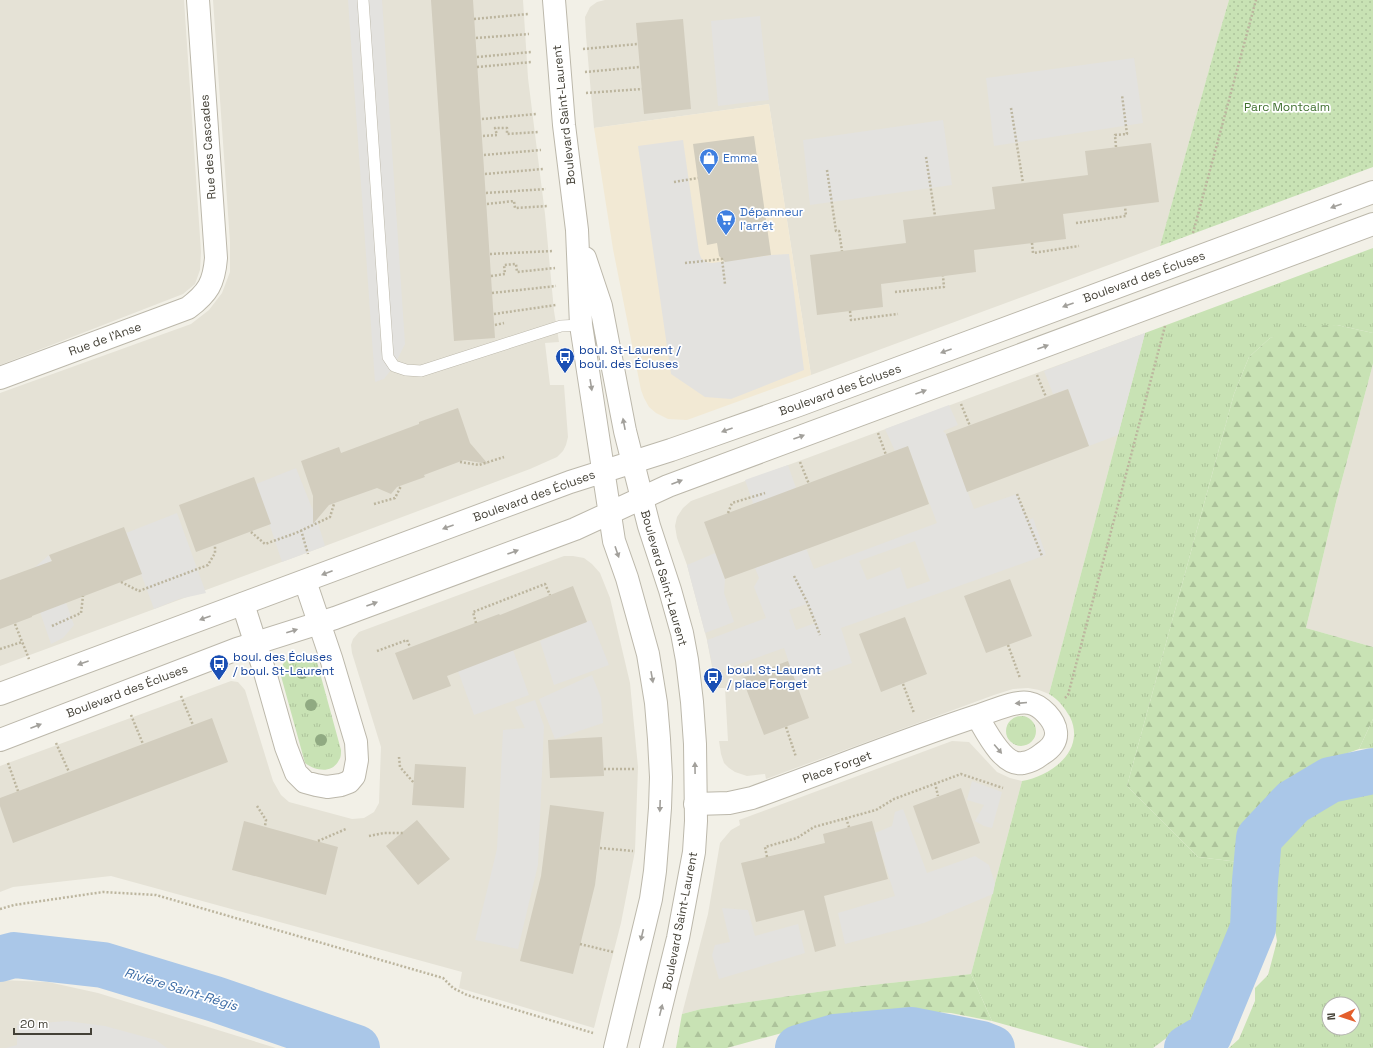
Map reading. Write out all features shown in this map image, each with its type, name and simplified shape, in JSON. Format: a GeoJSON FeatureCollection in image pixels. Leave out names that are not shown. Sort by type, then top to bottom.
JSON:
{"type":"FeatureCollection","features":[{"type":"Feature","properties":{"kind":"street","name":"Rue des Cascades"},"geometry":{"type":"LineString","coordinates":[[198,0],[216,258],[215,272],[212,283],[206,291]]}},
{"type":"Feature","properties":{"kind":"street","name":"Boulevard Saint-Laurent"},"geometry":{"type":"LineString","coordinates":[[554,0],[564,124],[577,230],[581,325],[614,541],[637,612],[653,678],[661,777],[658,843],[654,878],[649,906],[615,1048]]}},
{"type":"Feature","properties":{"kind":"street","name":"Boulevard des Écluses"},"geometry":{"type":"LineString","coordinates":[[0,694],[570,482],[671,450],[806,402],[1373,192]]}},
{"type":"Feature","properties":{"kind":"street","name":"Boulevard des Écluses"},"geometry":{"type":"LineString","coordinates":[[3,750],[255,643],[319,623],[575,530],[675,483],[1373,224]]}},
{"type":"Feature","properties":{"kind":"street","name":"Boulevard Saint-Laurent"},"geometry":{"type":"LineString","coordinates":[[577,230],[600,306],[625,431],[649,526],[677,612],[687,660],[694,724],[695,838],[690,880],[652,1048]]}},
{"type":"Feature","properties":{"kind":"street","name":"Rue de l'Anse"},"geometry":{"type":"LineString","coordinates":[[0,378],[188,308],[206,291]]}},
{"type":"Feature","properties":{"kind":"street"},"geometry":{"type":"LineString","coordinates":[[243,604],[266,676],[286,747],[296,774],[305,782],[316,785],[327,787],[341,785],[349,782],[354,776],[358,752],[349,716],[305,581]]}},
{"type":"Feature","properties":{"kind":"street"},"geometry":{"type":"LineString","coordinates":[[977,716],[997,748],[1008,760],[1015,763],[1023,763],[1046,752],[1054,743],[1056,732],[1051,718],[1042,708],[1029,702]]}},
{"type":"Feature","properties":{"kind":"street","name":"Place Forget"},"geometry":{"type":"LineString","coordinates":[[695,804],[729,803],[752,798],[977,716],[1017,703],[1029,702]]}},
{"type":"Feature","properties":{"kind":"lane"},"geometry":{"type":"LineString","coordinates":[[363,0],[388,357],[394,366],[406,370],[421,371],[561,326],[581,325]]}},
{"type":"Feature","properties":{"kind":"path"},"geometry":{"type":"LineString","coordinates":[[1192,237],[1256,0]]}},
{"type":"Feature","properties":{"kind":"path"},"geometry":{"type":"LineString","coordinates":[[474,19],[528,14]]}},
{"type":"Feature","properties":{"kind":"path"},"geometry":{"type":"LineString","coordinates":[[476,38],[529,34]]}},
{"type":"Feature","properties":{"kind":"path"},"geometry":{"type":"LineString","coordinates":[[583,49],[638,44]]}},
{"type":"Feature","properties":{"kind":"path"},"geometry":{"type":"LineString","coordinates":[[477,57],[531,52]]}},
{"type":"Feature","properties":{"kind":"path"},"geometry":{"type":"LineString","coordinates":[[477,67],[532,62]]}},
{"type":"Feature","properties":{"kind":"path"},"geometry":{"type":"LineString","coordinates":[[585,72],[640,67]]}},
{"type":"Feature","properties":{"kind":"path"},"geometry":{"type":"LineString","coordinates":[[586,93],[642,89]]}},
{"type":"Feature","properties":{"kind":"path"},"geometry":{"type":"LineString","coordinates":[[1116,147],[1115,135],[1126,134],[1122,95]]}},
{"type":"Feature","properties":{"kind":"path"},"geometry":{"type":"LineString","coordinates":[[1011,108],[1024,183]]}},
{"type":"Feature","properties":{"kind":"path"},"geometry":{"type":"LineString","coordinates":[[482,119],[536,114]]}},
{"type":"Feature","properties":{"kind":"path"},"geometry":{"type":"LineString","coordinates":[[483,136],[497,135],[495,128],[507,128],[507,134],[538,132]]}},
{"type":"Feature","properties":{"kind":"path"},"geometry":{"type":"LineString","coordinates":[[484,155],[541,150]]}},
{"type":"Feature","properties":{"kind":"path"},"geometry":{"type":"LineString","coordinates":[[926,157],[935,216]]}},
{"type":"Feature","properties":{"kind":"path"},"geometry":{"type":"LineString","coordinates":[[485,174],[543,169]]}},
{"type":"Feature","properties":{"kind":"path"},"geometry":{"type":"LineString","coordinates":[[828,170],[836,231],[839,231],[842,251]]}},
{"type":"Feature","properties":{"kind":"path"},"geometry":{"type":"LineString","coordinates":[[674,182],[698,178]]}},
{"type":"Feature","properties":{"kind":"path"},"geometry":{"type":"LineString","coordinates":[[486,193],[546,189]]}},
{"type":"Feature","properties":{"kind":"path"},"geometry":{"type":"LineString","coordinates":[[487,204],[514,201],[515,208],[548,206]]}},
{"type":"Feature","properties":{"kind":"path"},"geometry":{"type":"LineString","coordinates":[[1076,223],[1126,216],[1125,207]]}},
{"type":"Feature","properties":{"kind":"path"},"geometry":{"type":"LineString","coordinates":[[1032,243],[1033,253],[1079,246]]}},
{"type":"Feature","properties":{"kind":"path"},"geometry":{"type":"LineString","coordinates":[[490,254],[553,251]]}},
{"type":"Feature","properties":{"kind":"path"},"geometry":{"type":"LineString","coordinates":[[685,263],[722,259],[725,284]]}},
{"type":"Feature","properties":{"kind":"path"},"geometry":{"type":"LineString","coordinates":[[491,276],[505,274],[504,265],[516,264],[517,272],[555,268]]}},
{"type":"Feature","properties":{"kind":"path"},"geometry":{"type":"LineString","coordinates":[[895,292],[944,287],[943,276]]}},
{"type":"Feature","properties":{"kind":"path"},"geometry":{"type":"LineString","coordinates":[[492,293],[557,286]]}},
{"type":"Feature","properties":{"kind":"path"},"geometry":{"type":"LineString","coordinates":[[494,314],[559,305]]}},
{"type":"Feature","properties":{"kind":"path"},"geometry":{"type":"LineString","coordinates":[[850,311],[851,320],[898,314]]}},
{"type":"Feature","properties":{"kind":"path"},"geometry":{"type":"LineString","coordinates":[[1064,699],[1068,695],[1166,326],[1164,322]]}},
{"type":"Feature","properties":{"kind":"path"},"geometry":{"type":"LineString","coordinates":[[1035,370],[1046,397]]}},
{"type":"Feature","properties":{"kind":"path"},"geometry":{"type":"LineString","coordinates":[[959,398],[970,426]]}},
{"type":"Feature","properties":{"kind":"path"},"geometry":{"type":"LineString","coordinates":[[876,429],[886,454]]}},
{"type":"Feature","properties":{"kind":"path"},"geometry":{"type":"LineString","coordinates":[[460,462],[480,465],[504,457]]}},
{"type":"Feature","properties":{"kind":"path"},"geometry":{"type":"LineString","coordinates":[[799,458],[809,484]]}},
{"type":"Feature","properties":{"kind":"path"},"geometry":{"type":"LineString","coordinates":[[374,504],[395,498],[401,486]]}},
{"type":"Feature","properties":{"kind":"path"},"geometry":{"type":"LineString","coordinates":[[728,513],[732,503],[765,493]]}},
{"type":"Feature","properties":{"kind":"path"},"geometry":{"type":"LineString","coordinates":[[1017,494],[1042,556]]}},
{"type":"Feature","properties":{"kind":"path"},"geometry":{"type":"LineString","coordinates":[[251,532],[266,544],[330,517],[334,504]]}},
{"type":"Feature","properties":{"kind":"path"},"geometry":{"type":"LineString","coordinates":[[301,530],[308,554]]}},
{"type":"Feature","properties":{"kind":"path"},"geometry":{"type":"LineString","coordinates":[[121,582],[139,591],[208,565],[216,553],[215,545]]}},
{"type":"Feature","properties":{"kind":"path"},"geometry":{"type":"LineString","coordinates":[[794,576],[808,604],[820,635]]}},
{"type":"Feature","properties":{"kind":"path"},"geometry":{"type":"LineString","coordinates":[[476,623],[473,612],[545,584],[550,595]]}},
{"type":"Feature","properties":{"kind":"path"},"geometry":{"type":"LineString","coordinates":[[52,626],[81,613],[83,596]]}},
{"type":"Feature","properties":{"kind":"path"},"geometry":{"type":"LineString","coordinates":[[15,624],[29,659]]}},
{"type":"Feature","properties":{"kind":"path"},"geometry":{"type":"LineString","coordinates":[[377,651],[407,640],[410,647]]}},
{"type":"Feature","properties":{"kind":"path"},"geometry":{"type":"LineString","coordinates":[[0,649],[22,642]]}},
{"type":"Feature","properties":{"kind":"path"},"geometry":{"type":"LineString","coordinates":[[1008,645],[1029,702]]}},
{"type":"Feature","properties":{"kind":"path"},"geometry":{"type":"LineString","coordinates":[[903,684],[922,736]]}},
{"type":"Feature","properties":{"kind":"path"},"geometry":{"type":"LineString","coordinates":[[181,694],[193,725]]}},
{"type":"Feature","properties":{"kind":"path"},"geometry":{"type":"LineString","coordinates":[[131,713],[143,744]]}},
{"type":"Feature","properties":{"kind":"path"},"geometry":{"type":"LineString","coordinates":[[786,727],[804,779]]}},
{"type":"Feature","properties":{"kind":"path"},"geometry":{"type":"LineString","coordinates":[[55,741],[69,772]]}},
{"type":"Feature","properties":{"kind":"path"},"geometry":{"type":"LineString","coordinates":[[3,750],[18,791]]}},
{"type":"Feature","properties":{"kind":"path"},"geometry":{"type":"LineString","coordinates":[[399,757],[400,767],[414,783]]}},
{"type":"Feature","properties":{"kind":"path"},"geometry":{"type":"LineString","coordinates":[[604,769],[641,769]]}},
{"type":"Feature","properties":{"kind":"path"},"geometry":{"type":"LineString","coordinates":[[767,857],[765,847],[797,838],[814,827],[876,810],[894,799],[961,774],[1004,788]]}},
{"type":"Feature","properties":{"kind":"path"},"geometry":{"type":"LineString","coordinates":[[935,783],[938,796]]}},
{"type":"Feature","properties":{"kind":"path"},"geometry":{"type":"LineString","coordinates":[[257,806],[266,820],[265,826]]}},
{"type":"Feature","properties":{"kind":"path"},"geometry":{"type":"LineString","coordinates":[[846,818],[849,827]]}},
{"type":"Feature","properties":{"kind":"path"},"geometry":{"type":"LineString","coordinates":[[318,841],[346,829]]}},
{"type":"Feature","properties":{"kind":"path"},"geometry":{"type":"LineString","coordinates":[[369,836],[384,833],[403,833]]}},
{"type":"Feature","properties":{"kind":"path"},"geometry":{"type":"LineString","coordinates":[[600,848],[638,852]]}},
{"type":"Feature","properties":{"kind":"path"},"geometry":{"type":"LineString","coordinates":[[0,909],[14,905],[103,892],[156,895],[443,978],[453,988],[467,995],[593,1032],[598,1032]]}},
{"type":"Feature","properties":{"kind":"path"},"geometry":{"type":"LineString","coordinates":[[580,944],[617,953]]}},
{"type":"Feature","properties":{"kind":"shaded area"},"geometry":{"type":"Polygon","coordinates":[[[0,0],[184,0],[201,252],[200,270],[195,284],[183,294],[0,365],[0,0]]]}},
{"type":"Feature","properties":{"kind":"shaded area"},"geometry":{"type":"Polygon","coordinates":[[[213,0],[523,0],[528,78],[545,214],[554,311],[559,342],[545,343],[550,385],[564,385],[568,437],[566,445],[557,457],[530,469],[0,666],[0,393],[191,324],[209,310],[222,293],[230,272],[230,242],[213,0]]]}},
{"type":"Feature","properties":{"kind":"shaded area"},"geometry":{"type":"Polygon","coordinates":[[[348,0],[382,0],[405,344],[394,366],[384,379],[375,382],[348,0]]]}},
{"type":"Feature","properties":{"kind":"shaded area"},"geometry":{"type":"Polygon","coordinates":[[[605,0],[1229,0],[1160,246],[811,375],[769,104],[594,128],[585,17],[590,7],[597,2],[605,0]]]}},
{"type":"Feature","properties":{"kind":"shaded area"},"geometry":{"type":"Polygon","coordinates":[[[760,16],[769,100],[718,106],[711,21],[760,16]]]}},
{"type":"Feature","properties":{"kind":"shaded area"},"geometry":{"type":"Polygon","coordinates":[[[1134,58],[1143,123],[994,146],[986,78],[1134,58]]]}},
{"type":"Feature","properties":{"kind":"shaded area"},"geometry":{"type":"Polygon","coordinates":[[[769,104],[811,375],[687,420],[668,419],[656,413],[649,407],[641,390],[613,249],[594,128],[769,104]]]}},
{"type":"Feature","properties":{"kind":"shaded area"},"geometry":{"type":"Polygon","coordinates":[[[943,120],[952,185],[810,205],[803,140],[943,120]]]}},
{"type":"Feature","properties":{"kind":"shaded area"},"geometry":{"type":"Polygon","coordinates":[[[683,140],[701,258],[706,262],[712,263],[789,254],[804,370],[731,399],[705,397],[671,374],[638,146],[683,140]]]}},
{"type":"Feature","properties":{"kind":"shaded area"},"geometry":{"type":"Polygon","coordinates":[[[1145,333],[1049,694],[1028,688],[1013,689],[766,779],[765,774],[747,776],[735,772],[729,768],[724,763],[719,741],[728,741],[725,688],[716,688],[707,640],[687,565],[677,538],[675,526],[677,517],[683,508],[691,501],[1145,333]]]}},
{"type":"Feature","properties":{"kind":"shaded area"},"geometry":{"type":"Polygon","coordinates":[[[1145,333],[1118,435],[1089,446],[1068,389],[1053,394],[1044,371],[1145,333]]]}},
{"type":"Feature","properties":{"kind":"shaded area"},"geometry":{"type":"Polygon","coordinates":[[[1373,364],[1373,647],[1306,628],[1336,502],[1373,364]]]}},
{"type":"Feature","properties":{"kind":"shaded area"},"geometry":{"type":"Polygon","coordinates":[[[949,405],[958,425],[943,431],[946,434],[974,509],[1017,494],[1028,520],[1033,518],[1046,555],[841,628],[852,663],[796,683],[784,648],[714,673],[707,640],[766,618],[754,587],[759,578],[755,568],[771,562],[750,505],[753,503],[745,480],[788,465],[796,488],[785,493],[814,569],[937,523],[908,447],[895,451],[885,429],[949,405]],[[915,541],[859,561],[867,580],[900,567],[907,589],[930,581],[915,541]],[[807,604],[789,610],[796,630],[815,623],[807,604]]]}},
{"type":"Feature","properties":{"kind":"shaded area"},"geometry":{"type":"Polygon","coordinates":[[[296,468],[318,523],[325,546],[282,562],[256,484],[296,468]]]}},
{"type":"Feature","properties":{"kind":"shaded area"},"geometry":{"type":"Polygon","coordinates":[[[177,513],[206,593],[179,599],[154,609],[126,533],[177,513]]]}},
{"type":"Feature","properties":{"kind":"shaded area"},"geometry":{"type":"Polygon","coordinates":[[[715,553],[725,579],[724,593],[734,622],[705,633],[687,565],[715,553]]]}},
{"type":"Feature","properties":{"kind":"shaded area"},"geometry":{"type":"Polygon","coordinates":[[[49,555],[74,625],[63,638],[51,644],[27,574],[49,555]]]}},
{"type":"Feature","properties":{"kind":"shaded area"},"geometry":{"type":"Polygon","coordinates":[[[564,556],[584,558],[592,564],[600,573],[610,598],[630,683],[638,767],[635,851],[621,923],[594,1028],[459,988],[462,972],[111,876],[13,887],[0,892],[0,766],[231,681],[238,682],[245,690],[273,781],[281,795],[289,802],[352,819],[364,818],[374,812],[379,803],[381,747],[352,653],[351,645],[353,639],[359,632],[564,556]]]}},
{"type":"Feature","properties":{"kind":"shaded area"},"geometry":{"type":"Polygon","coordinates":[[[591,620],[609,665],[554,685],[540,641],[591,620]]]}},
{"type":"Feature","properties":{"kind":"shaded area"},"geometry":{"type":"Polygon","coordinates":[[[513,650],[529,695],[474,715],[458,671],[513,650]]]}},
{"type":"Feature","properties":{"kind":"shaded area"},"geometry":{"type":"Polygon","coordinates":[[[592,675],[601,698],[603,723],[555,739],[539,699],[592,675]]]}},
{"type":"Feature","properties":{"kind":"shaded area"},"geometry":{"type":"Polygon","coordinates":[[[535,700],[544,726],[538,865],[518,949],[475,940],[497,849],[503,730],[525,728],[515,707],[535,700]]]}},
{"type":"Feature","properties":{"kind":"shaded area"},"geometry":{"type":"Polygon","coordinates":[[[952,741],[969,742],[997,772],[1010,778],[1022,781],[971,974],[845,988],[701,1009],[682,1014],[708,914],[720,843],[731,830],[740,825],[739,820],[952,741]]]}},
{"type":"Feature","properties":{"kind":"shaded area"},"geometry":{"type":"Polygon","coordinates":[[[972,781],[1002,792],[992,828],[975,821],[984,805],[967,800],[972,781]]]}},
{"type":"Feature","properties":{"kind":"shaded area"},"geometry":{"type":"Polygon","coordinates":[[[903,809],[927,873],[975,856],[989,865],[995,883],[993,894],[924,923],[845,944],[838,913],[895,896],[875,833],[892,826],[895,812],[903,809]]]}},
{"type":"Feature","properties":{"kind":"shaded area"},"geometry":{"type":"Polygon","coordinates":[[[722,908],[748,910],[755,936],[798,924],[805,953],[719,979],[712,955],[715,945],[730,942],[722,908]]]}},
{"type":"Feature","properties":{"kind":"shaded area"},"geometry":{"type":"Polygon","coordinates":[[[0,980],[48,982],[98,993],[276,1048],[0,1048],[0,980]]]}},
{"type":"Feature","properties":{"kind":"shaded area"},"geometry":{"type":"Polygon","coordinates":[[[67,1021],[105,1026],[156,1040],[167,1048],[6,1048],[17,1045],[17,1025],[67,1021]]]}},
{"type":"Feature","properties":{"kind":"green space","name":"Parc Montcalm"},"geometry":{"type":"Polygon","coordinates":[[[1229,0],[1373,0],[1373,167],[1160,246],[1217,41],[1229,0]]]}},
{"type":"Feature","properties":{"kind":"green space"},"geometry":{"type":"Polygon","coordinates":[[[1373,248],[1373,333],[1337,325],[1270,338],[1249,357],[1234,394],[1127,786],[1198,857],[1239,862],[1230,939],[1215,985],[1192,1019],[1153,1048],[1089,1048],[992,1021],[971,974],[1022,781],[1044,774],[1055,767],[1063,760],[1070,750],[1073,740],[1074,729],[1070,717],[1061,704],[1049,694],[1145,333],[1373,248]]]}},
{"type":"Feature","properties":{"kind":"green space"},"geometry":{"type":"Polygon","coordinates":[[[1337,325],[1373,333],[1373,364],[1336,502],[1306,628],[1373,647],[1373,719],[1359,749],[1315,765],[1259,812],[1239,862],[1198,857],[1127,786],[1234,394],[1249,357],[1270,338],[1306,326],[1337,325]]]}},
{"type":"Feature","properties":{"kind":"green space"},"geometry":{"type":"Polygon","coordinates":[[[302,653],[312,656],[317,662],[341,750],[340,759],[336,764],[332,768],[324,770],[314,768],[305,763],[281,676],[282,666],[285,661],[287,659],[289,664],[304,659],[302,653]]]}},
{"type":"Feature","properties":{"kind":"green space"},"geometry":{"type":"Polygon","coordinates":[[[1021,716],[1032,720],[1036,731],[1032,742],[1021,746],[1010,742],[1006,731],[1010,720],[1021,716]]]}},
{"type":"Feature","properties":{"kind":"green space"},"geometry":{"type":"Polygon","coordinates":[[[1373,719],[1373,748],[1359,749],[1373,719]]]}},
{"type":"Feature","properties":{"kind":"green space"},"geometry":{"type":"Polygon","coordinates":[[[1373,791],[1373,1048],[1229,1048],[1239,1039],[1255,1001],[1255,988],[1268,975],[1277,941],[1268,876],[1272,844],[1301,812],[1330,794],[1373,791]]]}},
{"type":"Feature","properties":{"kind":"green space"},"geometry":{"type":"Polygon","coordinates":[[[971,974],[992,1021],[951,1013],[904,1010],[840,1017],[727,1048],[676,1048],[682,1014],[701,1009],[845,988],[971,974]]]}},
{"type":"Feature","properties":{"kind":"building"},"geometry":{"type":"Polygon","coordinates":[[[431,0],[473,0],[495,338],[454,341],[431,0]]]}},
{"type":"Feature","properties":{"kind":"building"},"geometry":{"type":"Polygon","coordinates":[[[683,19],[691,109],[644,114],[636,23],[683,19]]]}},
{"type":"Feature","properties":{"kind":"building"},"geometry":{"type":"Polygon","coordinates":[[[754,136],[771,255],[725,262],[719,256],[717,243],[707,245],[693,144],[754,136]]]}},
{"type":"Feature","properties":{"kind":"building"},"geometry":{"type":"Polygon","coordinates":[[[1151,143],[1159,202],[1063,214],[1066,239],[974,250],[976,272],[881,284],[883,307],[817,315],[810,255],[906,243],[903,220],[995,209],[992,187],[1088,175],[1085,151],[1151,143]]]}},
{"type":"Feature","properties":{"kind":"building"},"geometry":{"type":"Polygon","coordinates":[[[1068,389],[1089,446],[967,492],[946,434],[1068,389]]]}},
{"type":"Feature","properties":{"kind":"building"},"geometry":{"type":"Polygon","coordinates":[[[458,408],[470,443],[488,464],[464,460],[397,487],[391,494],[377,488],[329,505],[313,524],[313,496],[301,461],[339,447],[341,453],[458,408]]]}},
{"type":"Feature","properties":{"kind":"building"},"geometry":{"type":"Polygon","coordinates":[[[908,446],[929,504],[725,579],[704,522],[908,446]]]}},
{"type":"Feature","properties":{"kind":"building"},"geometry":{"type":"Polygon","coordinates":[[[254,477],[271,524],[196,552],[179,505],[254,477]]]}},
{"type":"Feature","properties":{"kind":"building"},"geometry":{"type":"Polygon","coordinates":[[[124,527],[142,574],[0,629],[0,580],[52,561],[49,555],[124,527]]]}},
{"type":"Feature","properties":{"kind":"building"},"geometry":{"type":"Polygon","coordinates":[[[1010,579],[1032,636],[986,653],[964,596],[1010,579]]]}},
{"type":"Feature","properties":{"kind":"building"},"geometry":{"type":"Polygon","coordinates":[[[573,586],[587,622],[447,676],[451,686],[413,700],[395,653],[499,614],[500,615],[573,586]]]}},
{"type":"Feature","properties":{"kind":"building"},"geometry":{"type":"Polygon","coordinates":[[[905,617],[927,674],[881,692],[859,634],[905,617]]]}},
{"type":"Feature","properties":{"kind":"building"},"geometry":{"type":"Polygon","coordinates":[[[788,661],[809,718],[764,735],[742,678],[788,661]]]}},
{"type":"Feature","properties":{"kind":"building"},"geometry":{"type":"Polygon","coordinates":[[[212,718],[228,762],[13,843],[0,806],[0,798],[212,718]]]}},
{"type":"Feature","properties":{"kind":"building"},"geometry":{"type":"Polygon","coordinates":[[[602,737],[604,776],[550,778],[548,740],[602,737]]]}},
{"type":"Feature","properties":{"kind":"building"},"geometry":{"type":"Polygon","coordinates":[[[415,764],[466,767],[464,808],[412,805],[415,764]]]}},
{"type":"Feature","properties":{"kind":"building"},"geometry":{"type":"Polygon","coordinates":[[[961,788],[980,843],[932,860],[913,806],[961,788]]]}},
{"type":"Feature","properties":{"kind":"building"},"geometry":{"type":"Polygon","coordinates":[[[550,805],[604,812],[595,885],[573,974],[520,961],[541,876],[550,805]]]}},
{"type":"Feature","properties":{"kind":"building"},"geometry":{"type":"Polygon","coordinates":[[[417,820],[450,859],[418,885],[386,846],[417,820]]]}},
{"type":"Feature","properties":{"kind":"building"},"geometry":{"type":"Polygon","coordinates":[[[244,821],[338,847],[326,895],[232,870],[244,821]]]}},
{"type":"Feature","properties":{"kind":"building"},"geometry":{"type":"Polygon","coordinates":[[[872,821],[888,879],[824,896],[836,946],[815,952],[804,910],[756,922],[741,863],[825,843],[823,834],[872,821]]]}},
{"type":"Feature","properties":{"kind":"waterway","name":"Rivière Saint-Régis"},"geometry":{"type":"LineString","coordinates":[[1187,1048],[1209,1035],[1253,928],[1259,838],[1293,802],[1330,780],[1373,771]]}},
{"type":"Feature","properties":{"kind":"waterway","name":"Rivière Saint-Régis"},"geometry":{"type":"LineString","coordinates":[[0,959],[14,955],[103,965],[215,999],[357,1048]]}},
{"type":"Feature","properties":{"kind":"waterway","name":"Rivière Saint-Régis"},"geometry":{"type":"LineString","coordinates":[[798,1048],[835,1037],[912,1030],[982,1044],[992,1048]]}},
{"type":"Feature","properties":{"kind":"place","name":"Emma"},"geometry":{"type":"Point","coordinates":[709,175]}},
{"type":"Feature","properties":{"kind":"place","name":"Dépanneur l'arrêt"},"geometry":{"type":"Point","coordinates":[726,236]}},
{"type":"Feature","properties":{"kind":"place","name":"boul. St-Laurent / boul. des Écluses"},"geometry":{"type":"Point","coordinates":[565,374]}},
{"type":"Feature","properties":{"kind":"place","name":"boul. des Écluses / boul. St-Laurent"},"geometry":{"type":"Point","coordinates":[219,681]}},
{"type":"Feature","properties":{"kind":"place","name":"boul. St-Laurent / place Forget"},"geometry":{"type":"Point","coordinates":[713,694]}}]}
